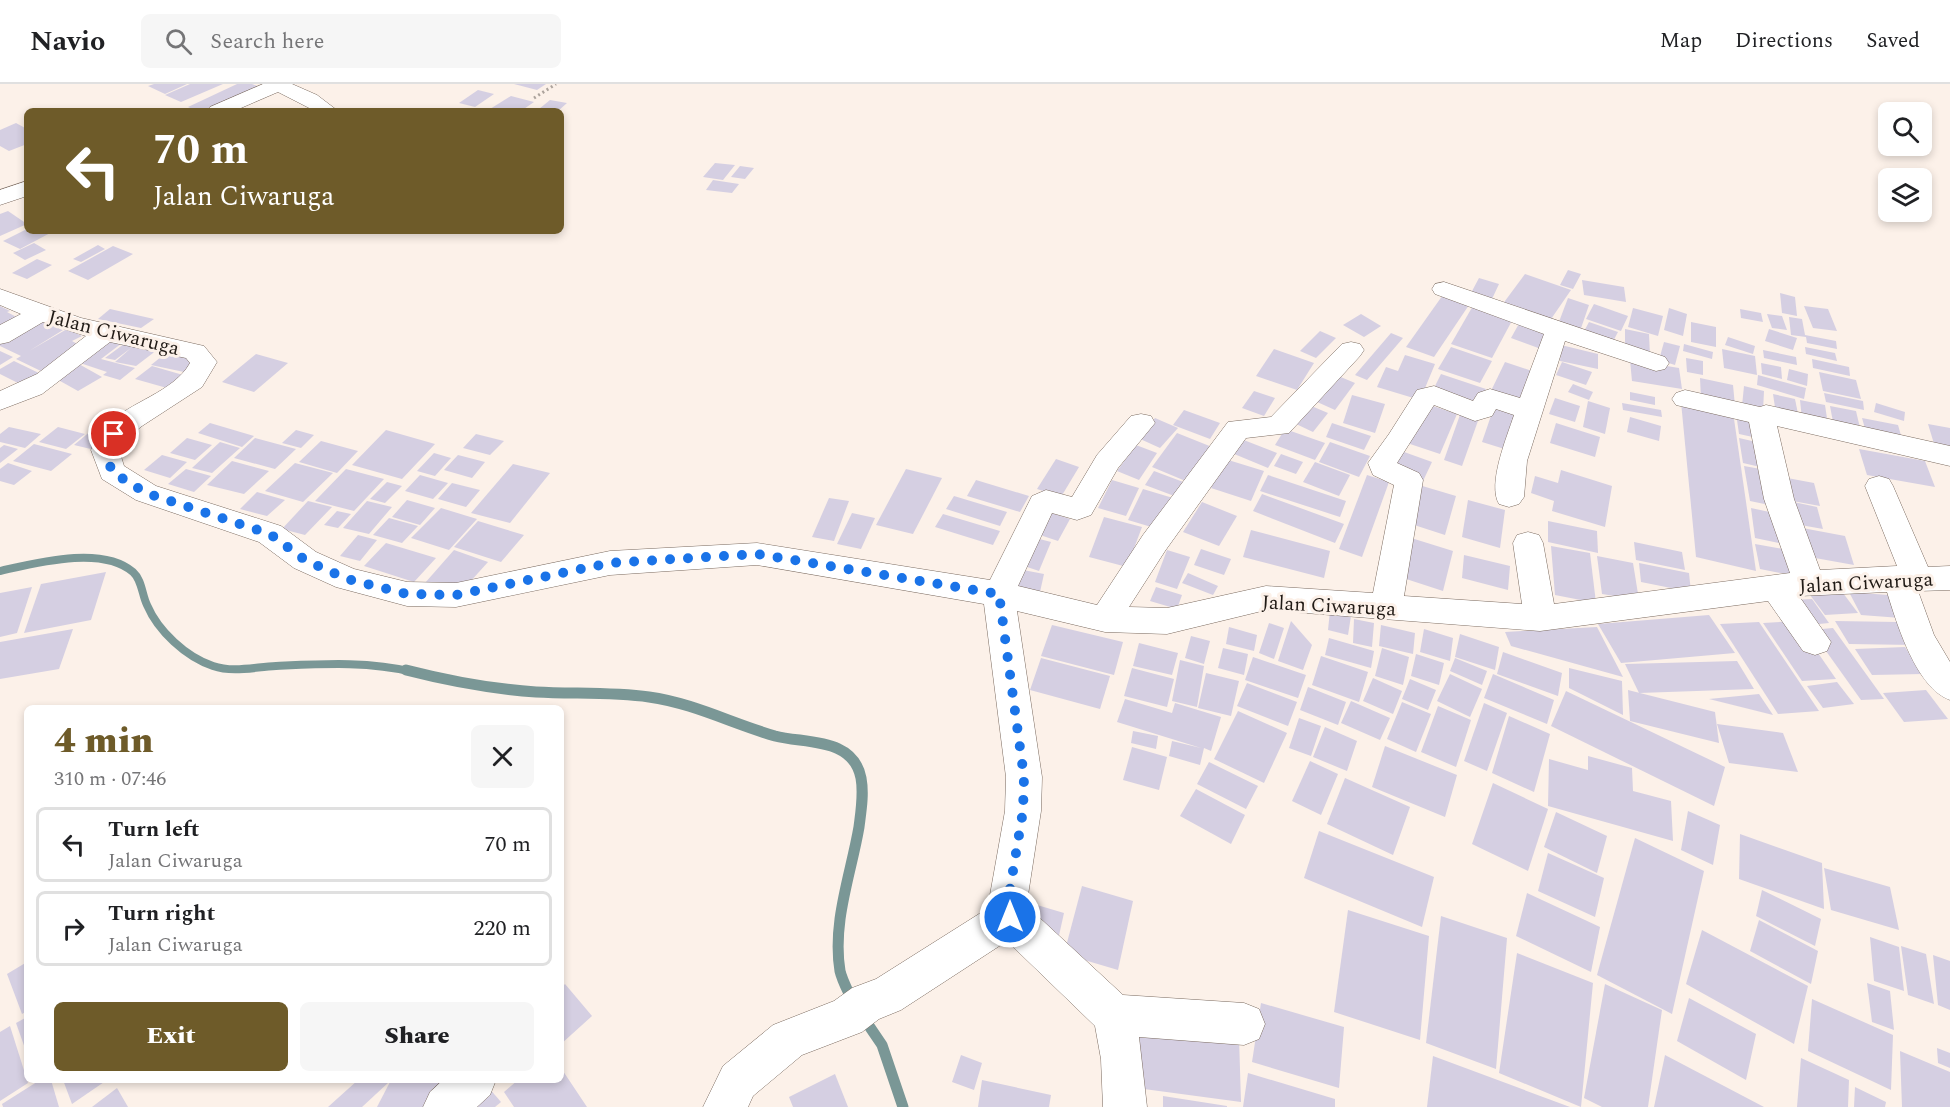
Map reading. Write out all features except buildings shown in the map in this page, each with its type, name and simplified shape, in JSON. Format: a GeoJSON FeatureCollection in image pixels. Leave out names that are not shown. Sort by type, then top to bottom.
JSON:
{"type":"FeatureCollection","features":[{"type":"Feature","properties":{"kind":"street"},"geometry":{"type":"LineString","coordinates":[[224,108],[279,84],[324,108]]}},
{"type":"Feature","properties":{"kind":"street"},"geometry":{"type":"LineString","coordinates":[[0,198],[24,189]]}},
{"type":"Feature","properties":{"kind":"street"},"geometry":{"type":"LineString","coordinates":[[1444,289],[1656,363]]}},
{"type":"Feature","properties":{"kind":"street","name":"Jalan Ciwaruga"},"geometry":{"type":"LineString","coordinates":[[0,296],[39,314],[105,334],[195,352],[204,362],[193,381],[132,418],[114,434],[105,450],[112,472],[146,493],[270,534],[305,560],[347,579],[407,594],[456,595],[610,563],[757,554],[999,594],[1105,619],[1167,621],[1266,598],[1540,618],[1809,582],[1950,578]]}},
{"type":"Feature","properties":{"kind":"street"},"geometry":{"type":"LineString","coordinates":[[0,336],[39,314]]}},
{"type":"Feature","properties":{"kind":"street"},"geometry":{"type":"LineString","coordinates":[[1509,497],[1513,461],[1550,347],[1558,330]]}},
{"type":"Feature","properties":{"kind":"street"},"geometry":{"type":"LineString","coordinates":[[0,401],[33,388],[46,380],[105,334]]}},
{"type":"Feature","properties":{"kind":"street"},"geometry":{"type":"LineString","coordinates":[[1105,619],[1154,543],[1238,429],[1279,426],[1351,350]]}},
{"type":"Feature","properties":{"kind":"street"},"geometry":{"type":"LineString","coordinates":[[1386,607],[1409,480],[1383,468],[1382,462],[1399,441],[1426,396],[1434,395],[1475,412],[1482,411],[1487,399],[1490,398],[1530,411]]}},
{"type":"Feature","properties":{"kind":"street"},"geometry":{"type":"LineString","coordinates":[[1685,399],[1761,416],[1766,414],[1950,456]]}},
{"type":"Feature","properties":{"kind":"street"},"geometry":{"type":"LineString","coordinates":[[1761,416],[1779,499],[1809,582]]}},
{"type":"Feature","properties":{"kind":"street"},"geometry":{"type":"LineString","coordinates":[[1125,1107],[1122,1059],[1114,1016],[1010,917],[1009,895],[1023,811],[1024,777],[999,594],[1042,503],[1046,501],[1077,509],[1082,507],[1107,462],[1141,423]]}},
{"type":"Feature","properties":{"kind":"street"},"geometry":{"type":"LineString","coordinates":[[1879,486],[1908,578],[1917,635],[1928,657],[1950,686]]}},
{"type":"Feature","properties":{"kind":"street"},"geometry":{"type":"LineString","coordinates":[[1528,543],[1540,618]]}},
{"type":"Feature","properties":{"kind":"street"},"geometry":{"type":"LineString","coordinates":[[1776,588],[1815,642]]}},
{"type":"Feature","properties":{"kind":"street"},"geometry":{"type":"LineString","coordinates":[[725,1107],[738,1081],[788,1040],[847,1017],[867,1003],[887,996],[1010,917]]}},
{"type":"Feature","properties":{"kind":"street"},"geometry":{"type":"LineString","coordinates":[[1114,1016],[1244,1024]]}},
{"type":"Feature","properties":{"kind":"street"},"geometry":{"type":"LineString","coordinates":[[445,1107],[472,1083]]}},
{"type":"Feature","properties":{"kind":"path"},"geometry":{"type":"LineString","coordinates":[[534,98],[556,84]]}},
{"type":"Feature","properties":{"kind":"waterway"},"geometry":{"type":"LineString","coordinates":[[0,571],[68,558],[104,559],[120,564],[136,575],[152,615],[174,642],[203,662],[221,668],[345,664],[379,666],[413,672]]}},
{"type":"Feature","properties":{"kind":"waterway"},"geometry":{"type":"LineString","coordinates":[[406,670],[503,689],[621,694],[665,700],[775,736],[827,745],[849,755],[861,778],[862,803],[840,916],[838,953],[840,971],[852,1000]]}},
{"type":"Feature","properties":{"kind":"waterway"},"geometry":{"type":"LineString","coordinates":[[863,1017],[882,1045],[903,1107]]}},
{"type":"Feature","properties":{"kind":"route"},"geometry":{"type":"LineString","coordinates":[[114,434],[105,450],[112,472],[146,493],[270,534],[305,560],[347,579],[407,594],[456,595],[610,563],[757,554],[999,594],[1022,744],[1024,777],[1023,811],[1009,895],[1010,917]]}}]}
